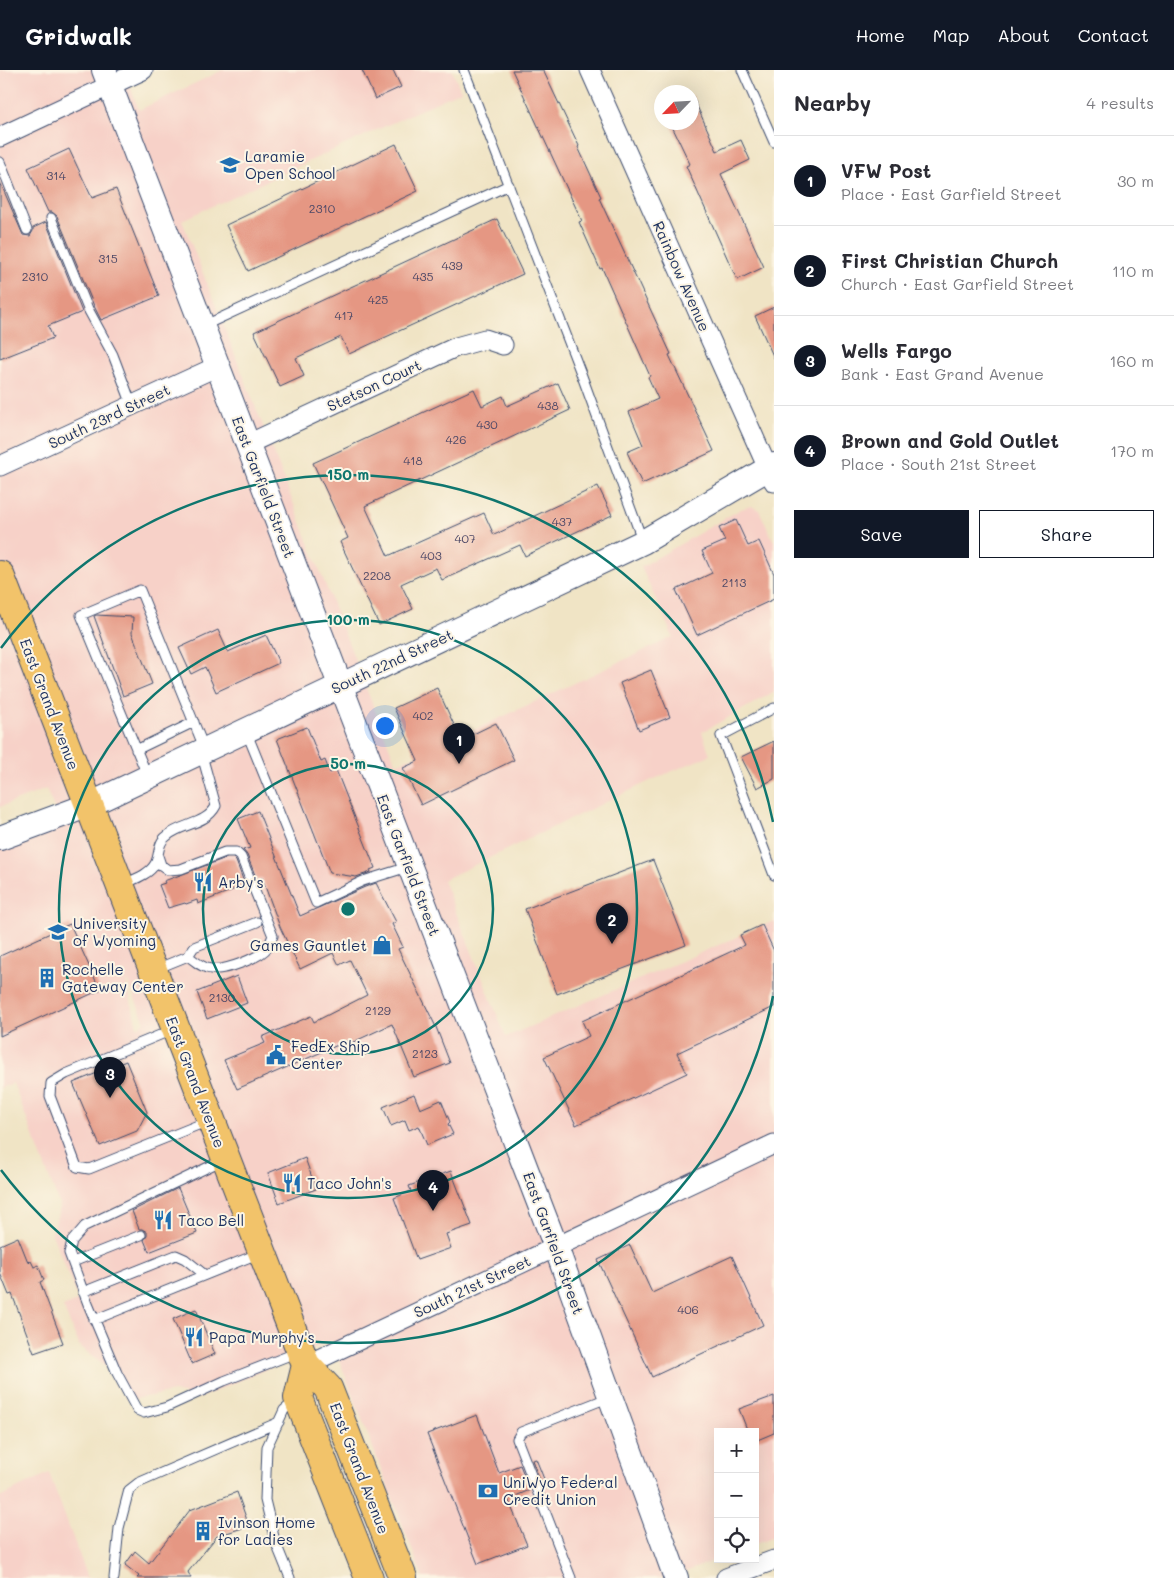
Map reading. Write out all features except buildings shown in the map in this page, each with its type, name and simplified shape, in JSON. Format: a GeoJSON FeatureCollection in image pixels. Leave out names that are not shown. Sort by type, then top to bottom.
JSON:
{"type":"FeatureCollection","features":[{"type":"Feature","properties":{"kind":"main road","name":"East Grand Avenue"},"geometry":{"type":"LineString","coordinates":[[0,575],[303,1358],[328,1388],[403,1578]]}},
{"type":"Feature","properties":{"kind":"main road"},"geometry":{"type":"LineString","coordinates":[[298,1398],[303,1358]]}},
{"type":"Feature","properties":{"kind":"main road","name":"East Grand Avenue"},"geometry":{"type":"LineString","coordinates":[[298,1398],[369,1578]]}},
{"type":"Feature","properties":{"kind":"street"},"geometry":{"type":"LineString","coordinates":[[0,137],[107,78],[143,70]]}},
{"type":"Feature","properties":{"kind":"street","name":"Rainbow Avenue"},"geometry":{"type":"LineString","coordinates":[[590,70],[772,472]]}},
{"type":"Feature","properties":{"kind":"street","name":"East Garfield Street"},"geometry":{"type":"LineString","coordinates":[[107,78],[556,1247],[676,1578]]}},
{"type":"Feature","properties":{"kind":"street","name":"Stetson Court"},"geometry":{"type":"LineString","coordinates":[[248,444],[456,347],[485,340],[503,345]]}},
{"type":"Feature","properties":{"kind":"street","name":"South 23rd Street"},"geometry":{"type":"LineString","coordinates":[[0,466],[218,366]]}},
{"type":"Feature","properties":{"kind":"street","name":"South 22nd Street"},"geometry":{"type":"LineString","coordinates":[[0,838],[89,805],[203,751],[643,542],[772,472]]}},
{"type":"Feature","properties":{"kind":"street","name":"South 21st Street"},"geometry":{"type":"LineString","coordinates":[[303,1358],[556,1247],[774,1144]]}},
{"type":"Feature","properties":{"kind":"street"},"geometry":{"type":"LineString","coordinates":[[726,1578],[774,1560]]}},
{"type":"Feature","properties":{"kind":"lane"},"geometry":{"type":"LineString","coordinates":[[464,70],[582,376],[643,542]]}},
{"type":"Feature","properties":{"kind":"lane"},"geometry":{"type":"LineString","coordinates":[[742,70],[774,142]]}},
{"type":"Feature","properties":{"kind":"lane"},"geometry":{"type":"LineString","coordinates":[[0,162],[26,230]]}},
{"type":"Feature","properties":{"kind":"lane"},"geometry":{"type":"LineString","coordinates":[[202,326],[509,184]]}},
{"type":"Feature","properties":{"kind":"lane"},"geometry":{"type":"LineString","coordinates":[[51,218],[88,309],[113,355],[132,405]]}},
{"type":"Feature","properties":{"kind":"lane"},"geometry":{"type":"LineString","coordinates":[[120,885],[150,871],[155,865],[160,845],[166,836],[212,815],[216,806],[194,722],[140,590],[81,615],[148,777]]}},
{"type":"Feature","properties":{"kind":"lane"},"geometry":{"type":"LineString","coordinates":[[774,708],[722,736],[774,875]]}},
{"type":"Feature","properties":{"kind":"lane"},"geometry":{"type":"LineString","coordinates":[[136,750],[194,722]]}},
{"type":"Feature","properties":{"kind":"lane"},"geometry":{"type":"LineString","coordinates":[[246,730],[316,902],[364,881],[410,867]]}},
{"type":"Feature","properties":{"kind":"lane"},"geometry":{"type":"LineString","coordinates":[[158,856],[161,864],[168,870],[181,869],[225,852],[236,852],[242,856],[273,936],[268,947],[259,955],[231,966],[213,969],[202,966],[188,956]]}},
{"type":"Feature","properties":{"kind":"lane"},"geometry":{"type":"LineString","coordinates":[[153,970],[188,956],[194,947],[257,922]]}},
{"type":"Feature","properties":{"kind":"lane"},"geometry":{"type":"LineString","coordinates":[[176,1028],[66,1074],[51,1084],[50,1096],[77,1167],[89,1169],[211,1120]]}},
{"type":"Feature","properties":{"kind":"lane"},"geometry":{"type":"LineString","coordinates":[[226,1159],[86,1226],[72,1241],[69,1253],[94,1320],[120,1379],[137,1410],[144,1412],[167,1406],[224,1381],[303,1358]]}},
{"type":"Feature","properties":{"kind":"lane"},"geometry":{"type":"LineString","coordinates":[[73,1262],[141,1234]]}},
{"type":"Feature","properties":{"kind":"lane"},"geometry":{"type":"LineString","coordinates":[[94,1320],[262,1252]]}},
{"type":"Feature","properties":{"kind":"lane"},"geometry":{"type":"LineString","coordinates":[[84,1292],[176,1255],[185,1259],[205,1275]]}},
{"type":"Feature","properties":{"kind":"lane"},"geometry":{"type":"LineString","coordinates":[[571,1578],[517,1439],[521,1432],[610,1396]]}},
{"type":"Feature","properties":{"kind":"lane"},"geometry":{"type":"LineString","coordinates":[[290,1578],[275,1541],[265,1500],[267,1447],[284,1410],[298,1398]]}},
{"type":"Feature","properties":{"kind":"lane"},"geometry":{"type":"LineString","coordinates":[[114,1578],[119,1528],[129,1490],[133,1486],[279,1422]]}},
{"type":"Feature","properties":{"kind":"shaded area"},"geometry":{"type":"Polygon","coordinates":[[[0,70],[124,70],[139,110],[223,70],[452,70],[461,91],[182,220],[396,764],[487,724],[673,637],[641,567],[741,509],[751,506],[759,510],[774,542],[774,692],[702,732],[710,755],[652,780],[443,880],[506,1037],[774,921],[774,1537],[759,1543],[759,1428],[714,1428],[714,1561],[670,1578],[423,1578],[332,1341],[199,1398],[174,1392],[127,1400],[114,1372],[80,1347],[63,1307],[79,1300],[52,1234],[60,1206],[13,1083],[0,1088],[0,838],[58,817],[46,789],[0,807],[0,70]],[[126,980],[137,1027],[145,1022],[126,980]]]}},
{"type":"Feature","properties":{"kind":"shaded area"},"geometry":{"type":"Polygon","coordinates":[[[49,1473],[88,1578],[0,1578],[0,1497],[49,1473]]]}},
{"type":"Feature","properties":{"kind":"place","name":"Laramie Open School"},"geometry":{"type":"Point","coordinates":[230,165]}},
{"type":"Feature","properties":{"kind":"place","name":"VFW Post"},"geometry":{"type":"Point","coordinates":[459,764]}},
{"type":"Feature","properties":{"kind":"place","name":"Arby's"},"geometry":{"type":"Point","coordinates":[203,882]}},
{"type":"Feature","properties":{"kind":"place","name":"University of Wyoming"},"geometry":{"type":"Point","coordinates":[58,932]}},
{"type":"Feature","properties":{"kind":"place","name":"First Christian Church"},"geometry":{"type":"Point","coordinates":[612,944]}},
{"type":"Feature","properties":{"kind":"place","name":"Games Gauntlet"},"geometry":{"type":"Point","coordinates":[382,945]}},
{"type":"Feature","properties":{"kind":"place","name":"Rochelle Gateway Center"},"geometry":{"type":"Point","coordinates":[47,978]}},
{"type":"Feature","properties":{"kind":"place","name":"FedEx Ship Center"},"geometry":{"type":"Point","coordinates":[276,1055]}},
{"type":"Feature","properties":{"kind":"place","name":"Wells Fargo"},"geometry":{"type":"Point","coordinates":[110,1098]}},
{"type":"Feature","properties":{"kind":"place","name":"Taco John's"},"geometry":{"type":"Point","coordinates":[292,1183]}},
{"type":"Feature","properties":{"kind":"place","name":"Brown and Gold Outlet"},"geometry":{"type":"Point","coordinates":[433,1211]}},
{"type":"Feature","properties":{"kind":"place","name":"Taco Bell"},"geometry":{"type":"Point","coordinates":[163,1220]}},
{"type":"Feature","properties":{"kind":"place","name":"Papa Murphy's"},"geometry":{"type":"Point","coordinates":[194,1337]}},
{"type":"Feature","properties":{"kind":"place","name":"UniWyo Federal Credit Union"},"geometry":{"type":"Point","coordinates":[488,1491]}},
{"type":"Feature","properties":{"kind":"place","name":"Ivinson Home for Ladies"},"geometry":{"type":"Point","coordinates":[203,1531]}}]}
